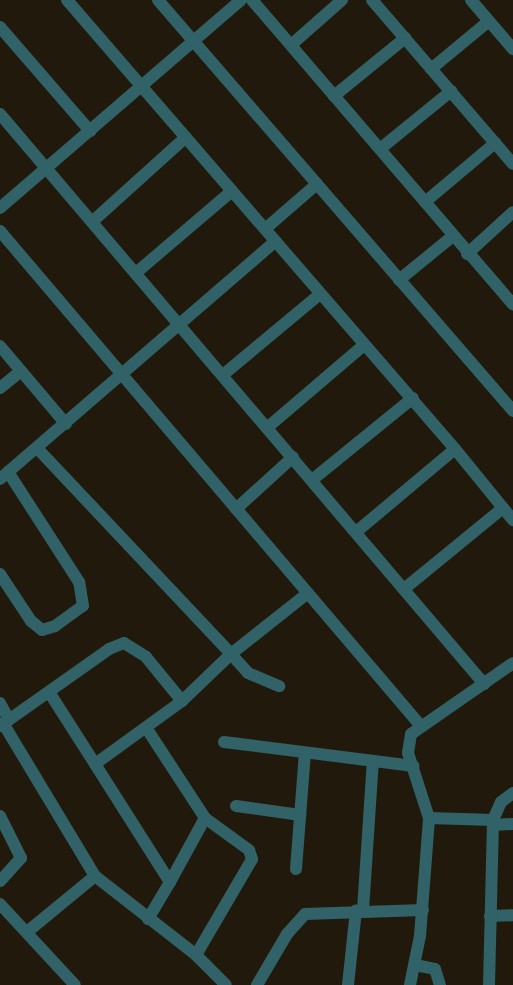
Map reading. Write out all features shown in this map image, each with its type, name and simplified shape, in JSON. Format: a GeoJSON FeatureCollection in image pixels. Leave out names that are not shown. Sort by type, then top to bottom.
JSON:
{"type":"FeatureCollection","features":[{"type":"Feature","properties":{"kind":"street"},"geometry":{"type":"LineString","coordinates":[[67,0],[364,345],[413,398],[513,520]]}},
{"type":"Feature","properties":{"kind":"street"},"geometry":{"type":"LineString","coordinates":[[158,0],[399,280],[511,406]]}},
{"type":"Feature","properties":{"kind":"street"},"geometry":{"type":"LineString","coordinates":[[0,208],[241,0]]}},
{"type":"Feature","properties":{"kind":"street"},"geometry":{"type":"LineString","coordinates":[[252,0],[425,202],[466,254],[513,305]]}},
{"type":"Feature","properties":{"kind":"street"},"geometry":{"type":"LineString","coordinates":[[291,45],[342,0]]}},
{"type":"Feature","properties":{"kind":"street"},"geometry":{"type":"LineString","coordinates":[[372,0],[513,164]]}},
{"type":"Feature","properties":{"kind":"street"},"geometry":{"type":"LineString","coordinates":[[471,0],[513,49]]}},
{"type":"Feature","properties":{"kind":"street"},"geometry":{"type":"LineString","coordinates":[[431,69],[489,21]]}},
{"type":"Feature","properties":{"kind":"street"},"geometry":{"type":"LineString","coordinates":[[0,27],[90,131]]}},
{"type":"Feature","properties":{"kind":"street"},"geometry":{"type":"LineString","coordinates":[[334,96],[405,38]]}},
{"type":"Feature","properties":{"kind":"street"},"geometry":{"type":"LineString","coordinates":[[380,149],[451,91]]}},
{"type":"Feature","properties":{"kind":"street"},"geometry":{"type":"LineString","coordinates":[[0,114],[182,324],[484,684]]}},
{"type":"Feature","properties":{"kind":"street"},"geometry":{"type":"LineString","coordinates":[[93,220],[186,136]]}},
{"type":"Feature","properties":{"kind":"street"},"geometry":{"type":"LineString","coordinates":[[425,202],[495,143]]}},
{"type":"Feature","properties":{"kind":"street"},"geometry":{"type":"LineString","coordinates":[[265,228],[317,184]]}},
{"type":"Feature","properties":{"kind":"street"},"geometry":{"type":"LineString","coordinates":[[137,272],[232,191]]}},
{"type":"Feature","properties":{"kind":"street"},"geometry":{"type":"LineString","coordinates":[[466,254],[513,212]]}},
{"type":"Feature","properties":{"kind":"street"},"geometry":{"type":"LineString","coordinates":[[0,231],[121,376],[420,725]]}},
{"type":"Feature","properties":{"kind":"street"},"geometry":{"type":"LineString","coordinates":[[399,280],[452,236]]}},
{"type":"Feature","properties":{"kind":"street"},"geometry":{"type":"LineString","coordinates":[[0,574],[31,621],[42,630],[54,626],[83,606],[79,582],[4,476],[276,241]]}},
{"type":"Feature","properties":{"kind":"street"},"geometry":{"type":"LineString","coordinates":[[224,374],[320,294]]}},
{"type":"Feature","properties":{"kind":"street"},"geometry":{"type":"LineString","coordinates":[[268,427],[364,345]]}},
{"type":"Feature","properties":{"kind":"street"},"geometry":{"type":"LineString","coordinates":[[0,346],[66,424]]}},
{"type":"Feature","properties":{"kind":"street"},"geometry":{"type":"LineString","coordinates":[[0,388],[21,370]]}},
{"type":"Feature","properties":{"kind":"street"},"geometry":{"type":"LineString","coordinates":[[312,480],[413,398]]}},
{"type":"Feature","properties":{"kind":"street"},"geometry":{"type":"LineString","coordinates":[[37,448],[248,673],[279,686]]}},
{"type":"Feature","properties":{"kind":"street"},"geometry":{"type":"LineString","coordinates":[[356,532],[455,449]]}},
{"type":"Feature","properties":{"kind":"street"},"geometry":{"type":"LineString","coordinates":[[236,509],[293,457]]}},
{"type":"Feature","properties":{"kind":"street"},"geometry":{"type":"LineString","coordinates":[[404,589],[503,508]]}},
{"type":"Feature","properties":{"kind":"street"},"geometry":{"type":"LineString","coordinates":[[95,764],[147,729],[182,701],[231,654],[308,594]]}},
{"type":"Feature","properties":{"kind":"street"},"geometry":{"type":"LineString","coordinates":[[4,723],[108,649],[124,643],[146,657],[182,701]]}},
{"type":"Feature","properties":{"kind":"street"},"geometry":{"type":"LineString","coordinates":[[410,985],[415,965],[423,910],[429,818],[408,744],[420,725],[513,663]]}},
{"type":"Feature","properties":{"kind":"street"},"geometry":{"type":"LineString","coordinates":[[49,692],[170,882]]}},
{"type":"Feature","properties":{"kind":"street"},"geometry":{"type":"LineString","coordinates":[[0,703],[4,723],[95,876],[196,955],[226,985]]}},
{"type":"Feature","properties":{"kind":"street"},"geometry":{"type":"LineString","coordinates":[[147,729],[205,818],[249,850],[252,858],[196,955]]}},
{"type":"Feature","properties":{"kind":"street"},"geometry":{"type":"LineString","coordinates":[[224,742],[413,766]]}},
{"type":"Feature","properties":{"kind":"street"},"geometry":{"type":"LineString","coordinates":[[296,869],[305,753]]}},
{"type":"Feature","properties":{"kind":"street"},"geometry":{"type":"LineString","coordinates":[[348,985],[359,910],[372,761]]}},
{"type":"Feature","properties":{"kind":"street"},"geometry":{"type":"LineString","coordinates":[[489,985],[493,822],[501,802],[513,793]]}},
{"type":"Feature","properties":{"kind":"street"},"geometry":{"type":"LineString","coordinates":[[236,806],[300,815]]}},
{"type":"Feature","properties":{"kind":"street"},"geometry":{"type":"LineString","coordinates":[[0,816],[21,858],[0,881]]}},
{"type":"Feature","properties":{"kind":"street"},"geometry":{"type":"LineString","coordinates":[[148,919],[205,818]]}},
{"type":"Feature","properties":{"kind":"street"},"geometry":{"type":"LineString","coordinates":[[429,818],[513,824]]}},
{"type":"Feature","properties":{"kind":"street"},"geometry":{"type":"LineString","coordinates":[[27,932],[95,876]]}},
{"type":"Feature","properties":{"kind":"street"},"geometry":{"type":"LineString","coordinates":[[0,904],[75,985]]}},
{"type":"Feature","properties":{"kind":"street"},"geometry":{"type":"LineString","coordinates":[[257,985],[287,934],[305,914],[359,910],[423,910]]}},
{"type":"Feature","properties":{"kind":"street"},"geometry":{"type":"LineString","coordinates":[[490,916],[513,916]]}},
{"type":"Feature","properties":{"kind":"street"},"geometry":{"type":"LineString","coordinates":[[415,965],[435,969],[440,985]]}}]}
